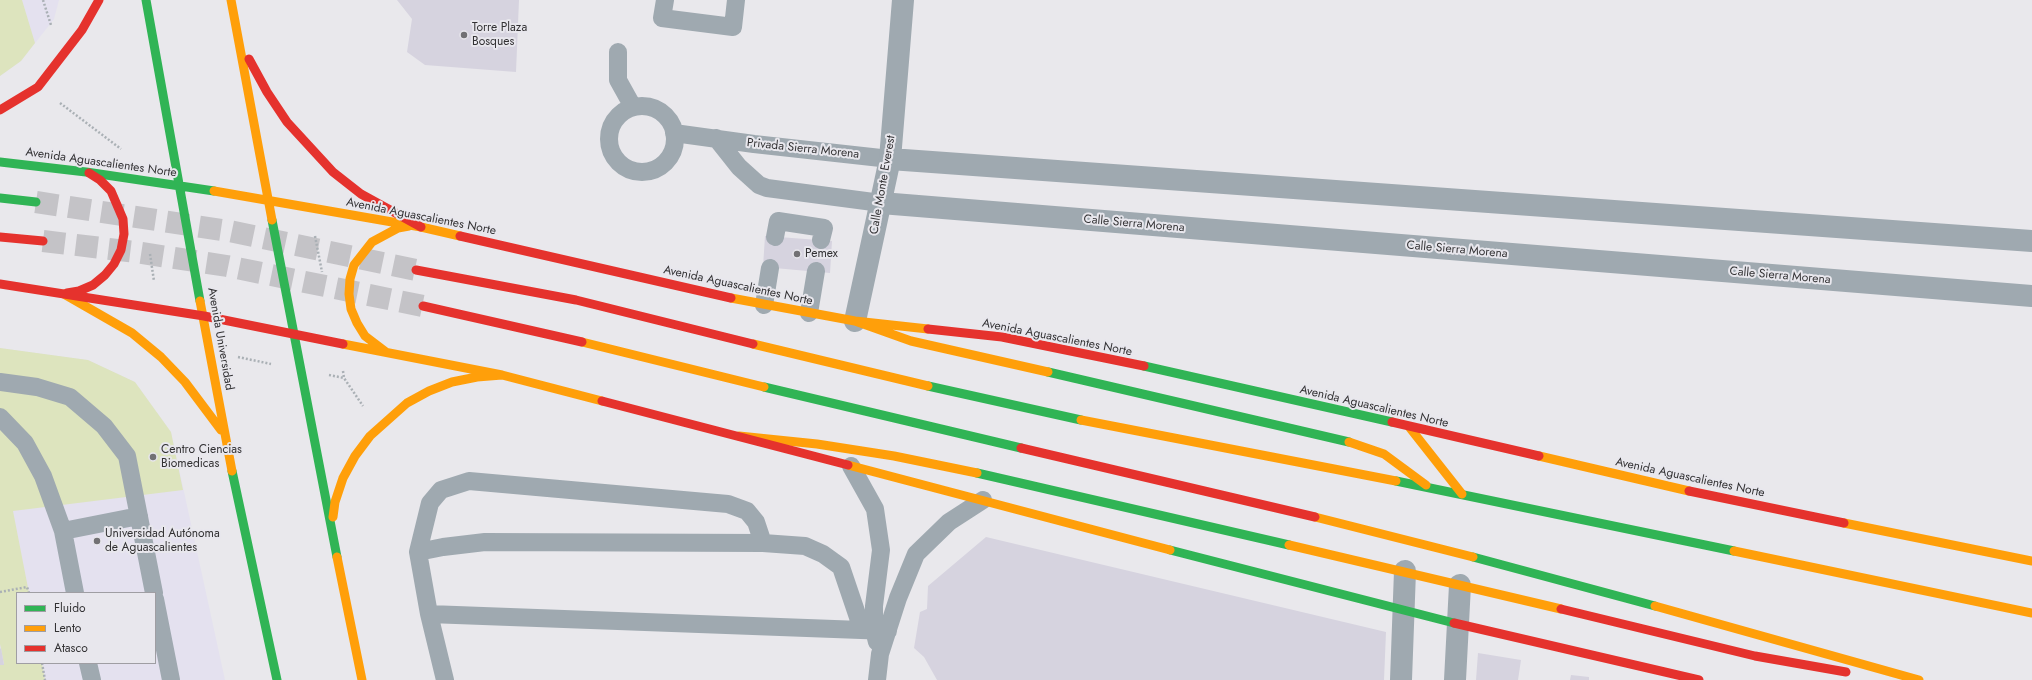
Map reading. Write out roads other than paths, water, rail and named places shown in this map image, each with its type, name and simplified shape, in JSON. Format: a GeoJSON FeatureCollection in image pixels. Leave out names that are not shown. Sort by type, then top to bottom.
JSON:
{"type":"FeatureCollection","features":[{"type":"Feature","properties":{"kind":"main road"},"geometry":{"type":"LineString","coordinates":[[0,110],[38,87],[82,30],[99,0]]}},
{"type":"Feature","properties":{"kind":"main road","name":"Avenida Universidad"},"geometry":{"type":"LineString","coordinates":[[146,0],[225,436],[277,680]]}},
{"type":"Feature","properties":{"kind":"main road"},"geometry":{"type":"LineString","coordinates":[[231,0],[270,200],[293,335],[362,680]]}},
{"type":"Feature","properties":{"kind":"main road"},"geometry":{"type":"LineString","coordinates":[[237,27],[250,60],[267,92],[287,122],[310,149],[333,172],[361,194],[416,226]]}},
{"type":"Feature","properties":{"kind":"main road","name":"Avenida Aguascalientes Norte"},"geometry":{"type":"LineString","coordinates":[[0,162],[86,172],[270,200],[416,226],[764,305],[855,321],[1002,337],[1195,377],[1410,428],[1701,494],[2032,561]]}},
{"type":"Feature","properties":{"kind":"main road"},"geometry":{"type":"LineString","coordinates":[[64,294],[79,291],[93,285],[105,275],[114,264],[121,250],[124,234],[123,219],[118,204],[111,191],[100,180],[86,172]]}},
{"type":"Feature","properties":{"kind":"main road"},"geometry":{"type":"LineString","coordinates":[[0,198],[36,202]]}},
{"type":"Feature","properties":{"kind":"main road"},"geometry":{"type":"LineString","coordinates":[[390,354],[376,346],[365,336],[356,324],[351,309],[349,294],[350,279],[358,259],[372,242],[398,228],[416,226]]}},
{"type":"Feature","properties":{"kind":"main road"},"geometry":{"type":"LineString","coordinates":[[0,237],[43,241]]}},
{"type":"Feature","properties":{"kind":"main road"},"geometry":{"type":"LineString","coordinates":[[416,270],[576,300],[860,371],[1098,424],[1428,487],[2032,613]]}},
{"type":"Feature","properties":{"kind":"main road"},"geometry":{"type":"LineString","coordinates":[[0,284],[204,316],[293,335],[502,375],[983,500],[1404,612],[1699,680]]}},
{"type":"Feature","properties":{"kind":"main road"},"geometry":{"type":"LineString","coordinates":[[64,294],[98,312],[132,333],[162,357],[185,382],[225,436]]}},
{"type":"Feature","properties":{"kind":"main road"},"geometry":{"type":"LineString","coordinates":[[423,306],[571,338],[818,400],[1284,509],[1600,590],[1918,680]]}},
{"type":"Feature","properties":{"kind":"main road"},"geometry":{"type":"LineString","coordinates":[[855,321],[911,341],[1349,442],[1384,454],[1428,487]]}},
{"type":"Feature","properties":{"kind":"main road"},"geometry":{"type":"LineString","coordinates":[[331,526],[335,502],[343,478],[355,456],[378,428],[407,402],[452,382],[477,377],[502,375]]}},
{"type":"Feature","properties":{"kind":"main road"},"geometry":{"type":"LineString","coordinates":[[1410,428],[1462,494]]}},
{"type":"Feature","properties":{"kind":"main road"},"geometry":{"type":"LineString","coordinates":[[739,436],[817,444],[923,461],[1405,571],[1795,664],[1836,671],[1894,674]]}},
{"type":"Feature","properties":{"kind":"street","name":"Calle Monte Everest"},"geometry":{"type":"LineString","coordinates":[[855,321],[890,159],[903,0]]}},
{"type":"Feature","properties":{"kind":"street"},"geometry":{"type":"LineString","coordinates":[[890,159],[2032,242]]}},
{"type":"Feature","properties":{"kind":"street","name":"Calle Sierra Morena"},"geometry":{"type":"LineString","coordinates":[[881,203],[2032,296]]}},
{"type":"Feature","properties":{"kind":"street"},"geometry":{"type":"LineString","coordinates":[[1401,680],[1405,571]]}},
{"type":"Feature","properties":{"kind":"street"},"geometry":{"type":"LineString","coordinates":[[1455,680],[1460,585]]}},
{"type":"Feature","properties":{"kind":"lane"},"geometry":{"type":"LineString","coordinates":[[665,0],[662,18],[733,26],[736,0]]}},
{"type":"Feature","properties":{"kind":"lane"},"geometry":{"type":"LineString","coordinates":[[618,52],[618,80],[633,107]]}},
{"type":"Feature","properties":{"kind":"lane"},"geometry":{"type":"LineString","coordinates":[[646,106],[659,111],[669,121],[674,133],[674,147],[668,159],[651,170],[637,171],[624,166],[614,157],[611,150],[609,137],[612,124],[616,118],[633,107],[646,106]]}},
{"type":"Feature","properties":{"kind":"lane","name":"Privada Sierra Morena"},"geometry":{"type":"LineString","coordinates":[[674,133],[754,144],[890,159]]}},
{"type":"Feature","properties":{"kind":"lane","name":"Privada Sierra Morena"},"geometry":{"type":"LineString","coordinates":[[716,138],[739,167],[759,184],[767,188],[881,203]]}},
{"type":"Feature","properties":{"kind":"lane"},"geometry":{"type":"LineString","coordinates":[[775,237],[778,221],[824,228],[821,240]]}},
{"type":"Feature","properties":{"kind":"lane"},"geometry":{"type":"LineString","coordinates":[[764,305],[770,268]]}},
{"type":"Feature","properties":{"kind":"lane"},"geometry":{"type":"LineString","coordinates":[[809,312],[816,272]]}},
{"type":"Feature","properties":{"kind":"lane"},"geometry":{"type":"LineString","coordinates":[[0,382],[37,387],[70,397],[104,426],[127,456],[154,592]]}},
{"type":"Feature","properties":{"kind":"lane"},"geometry":{"type":"LineString","coordinates":[[0,417],[25,443],[43,476],[63,531],[75,592]]}},
{"type":"Feature","properties":{"kind":"lane"},"geometry":{"type":"LineString","coordinates":[[852,466],[875,509],[881,550],[874,606],[875,630],[880,654],[877,680]]}},
{"type":"Feature","properties":{"kind":"lane"},"geometry":{"type":"LineString","coordinates":[[445,680],[429,614],[418,552],[430,503],[441,490],[469,481],[728,504],[747,511],[756,522],[763,543]]}},
{"type":"Feature","properties":{"kind":"lane"},"geometry":{"type":"LineString","coordinates":[[875,630],[898,598],[916,554],[949,522],[983,500]]}},
{"type":"Feature","properties":{"kind":"lane"},"geometry":{"type":"LineString","coordinates":[[63,531],[139,516]]}},
{"type":"Feature","properties":{"kind":"lane"},"geometry":{"type":"LineString","coordinates":[[418,552],[443,547],[485,542],[763,543],[805,546],[823,554],[841,567],[875,630]]}},
{"type":"Feature","properties":{"kind":"lane"},"geometry":{"type":"LineString","coordinates":[[156,604],[171,680]]}},
{"type":"Feature","properties":{"kind":"lane"},"geometry":{"type":"LineString","coordinates":[[429,614],[875,630]]}},
{"type":"Feature","properties":{"kind":"lane"},"geometry":{"type":"LineString","coordinates":[[88,664],[92,680]]}},
{"type":"Feature","properties":{"kind":"tunnel"},"geometry":{"type":"LineString","coordinates":[[36,202],[229,231],[416,270]]}},
{"type":"Feature","properties":{"kind":"tunnel"},"geometry":{"type":"LineString","coordinates":[[43,241],[135,252],[227,266],[423,306]]}},
{"type":"Feature","properties":{"kind":"place","name":"Torre Plaza Bosques"},"geometry":{"type":"Point","coordinates":[464,35]}},
{"type":"Feature","properties":{"kind":"place","name":"Pemex"},"geometry":{"type":"Point","coordinates":[797,254]}},
{"type":"Feature","properties":{"kind":"place","name":"Centro Ciencias Biomedicas"},"geometry":{"type":"Point","coordinates":[153,457]}},
{"type":"Feature","properties":{"kind":"place","name":"Universidad Autónoma de Aguascalientes"},"geometry":{"type":"Point","coordinates":[97,541]}}]}
